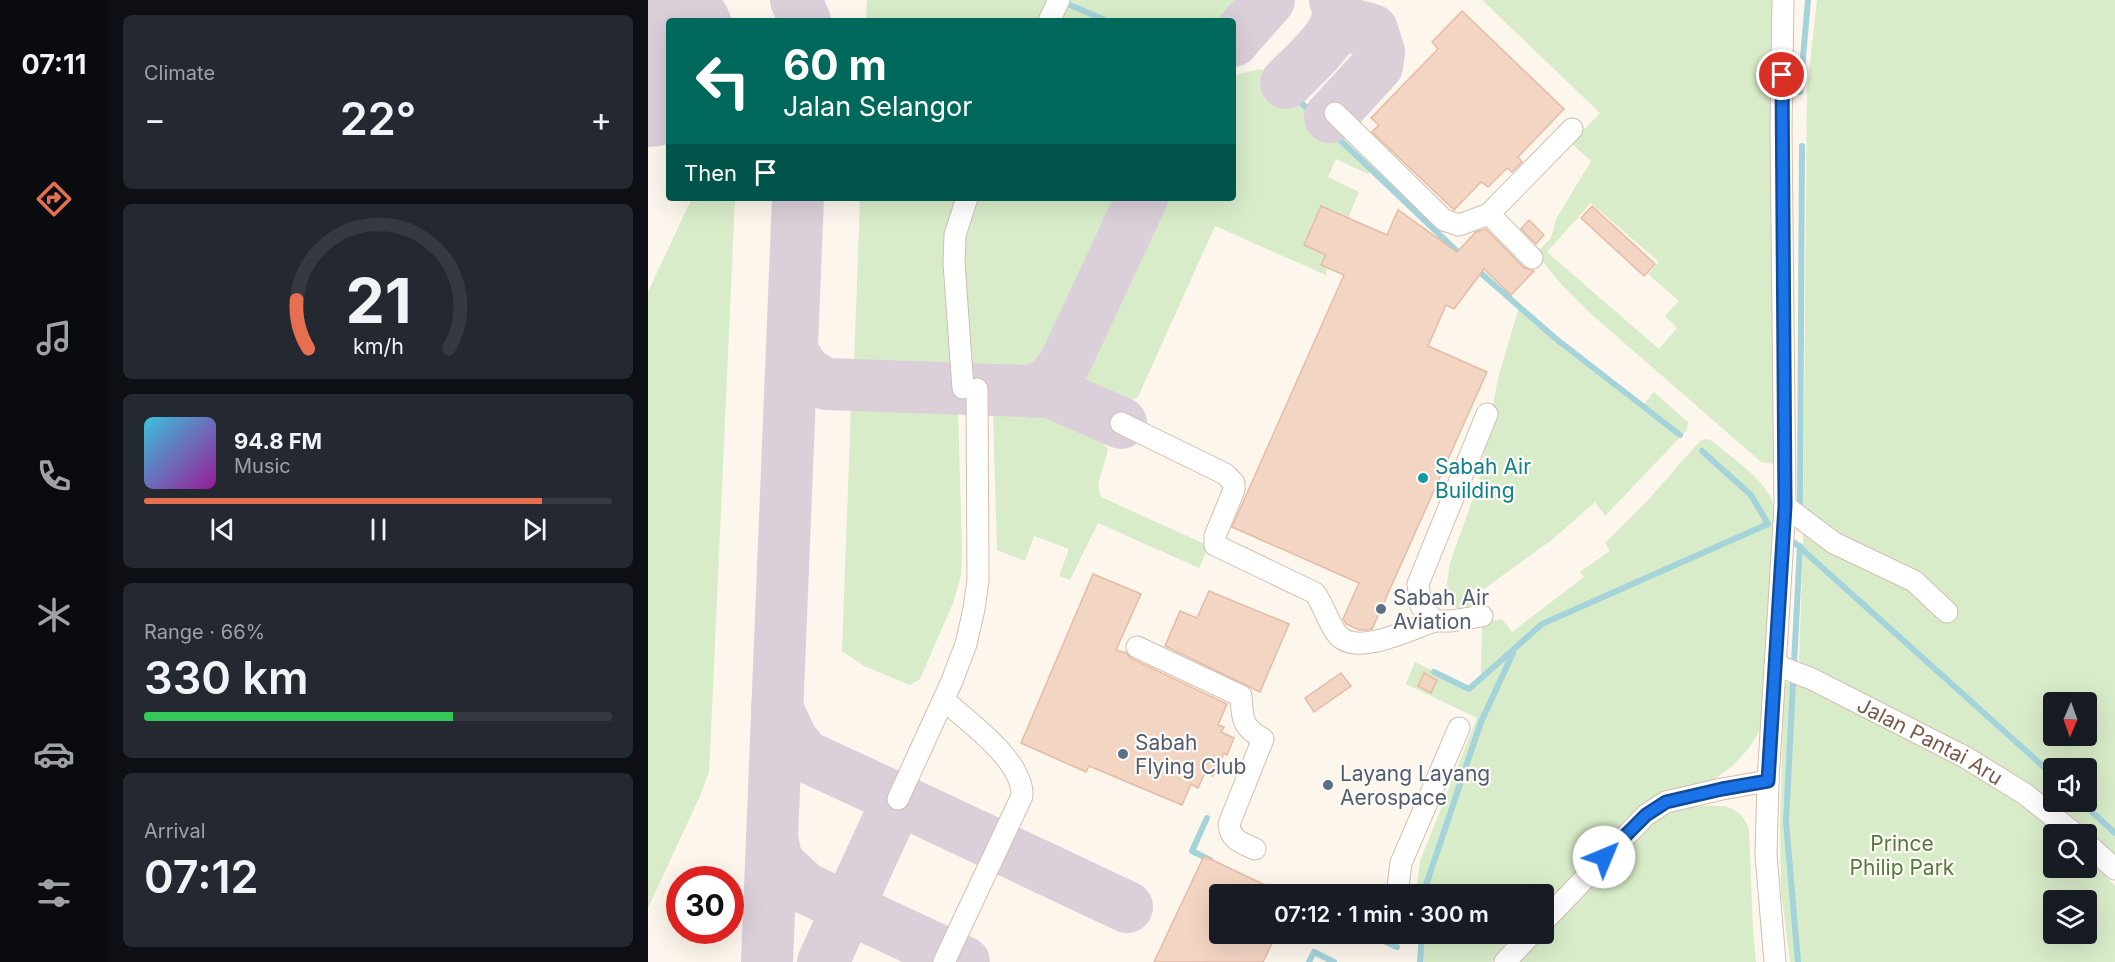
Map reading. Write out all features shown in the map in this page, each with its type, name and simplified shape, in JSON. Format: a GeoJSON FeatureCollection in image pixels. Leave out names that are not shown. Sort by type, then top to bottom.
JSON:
{"type":"FeatureCollection","features":[{"type":"Feature","properties":{"kind":"street"},"geometry":{"type":"LineString","coordinates":[[1050,18],[1059,0]]}},
{"type":"Feature","properties":{"kind":"street"},"geometry":{"type":"LineString","coordinates":[[1775,962],[1766,855],[1768,781],[1785,506],[1781,129],[1783,0]]}},
{"type":"Feature","properties":{"kind":"street"},"geometry":{"type":"LineString","coordinates":[[1335,112],[1444,220],[1459,225],[1489,214],[1572,129]]}},
{"type":"Feature","properties":{"kind":"street"},"geometry":{"type":"LineString","coordinates":[[898,799],[944,700],[966,645],[978,580],[970,388],[954,262],[955,235],[966,201]]}},
{"type":"Feature","properties":{"kind":"street"},"geometry":{"type":"LineString","coordinates":[[1489,214],[1532,258]]}},
{"type":"Feature","properties":{"kind":"street"},"geometry":{"type":"LineString","coordinates":[[1435,621],[1421,606],[1419,584],[1486,414]]}},
{"type":"Feature","properties":{"kind":"street"},"geometry":{"type":"LineString","coordinates":[[1121,423],[1225,474],[1232,480],[1234,490],[1215,536],[1215,544],[1315,593],[1323,604],[1338,636],[1352,642],[1368,644],[1435,621],[1482,616]]}},
{"type":"Feature","properties":{"kind":"street"},"geometry":{"type":"LineString","coordinates":[[1785,506],[1834,543],[1914,581],[1947,612]]}},
{"type":"Feature","properties":{"kind":"street"},"geometry":{"type":"LineString","coordinates":[[1137,647],[1241,696],[1243,719],[1249,730],[1263,739],[1229,824],[1230,833],[1236,840],[1255,849]]}},
{"type":"Feature","properties":{"kind":"street","name":"Jalan Pantai Aru"},"geometry":{"type":"LineString","coordinates":[[1776,665],[1812,678],[1965,757],[2025,794],[2062,824]]}},
{"type":"Feature","properties":{"kind":"street"},"geometry":{"type":"LineString","coordinates":[[944,700],[999,750],[1021,780],[1023,789],[1022,796],[944,962]]}},
{"type":"Feature","properties":{"kind":"street"},"geometry":{"type":"LineString","coordinates":[[1398,884],[1401,863],[1459,728]]}},
{"type":"Feature","properties":{"kind":"street"},"geometry":{"type":"LineString","coordinates":[[1554,911],[1646,815],[1666,802],[1768,781]]}},
{"type":"Feature","properties":{"kind":"street"},"geometry":{"type":"LineString","coordinates":[[2097,853],[2115,869]]}},
{"type":"Feature","properties":{"kind":"street"},"geometry":{"type":"LineString","coordinates":[[1505,962],[1522,944]]}},
{"type":"Feature","properties":{"kind":"green space"},"geometry":{"type":"Polygon","coordinates":[[[867,0],[1053,0],[1045,18],[866,18],[867,0]]]}},
{"type":"Feature","properties":{"kind":"green space"},"geometry":{"type":"Polygon","coordinates":[[[1066,0],[1238,0],[1222,18],[1057,18],[1066,0]]]}},
{"type":"Feature","properties":{"kind":"green space"},"geometry":{"type":"Polygon","coordinates":[[[1482,0],[1774,0],[1772,303],[1775,464],[1761,462],[1590,313],[1561,284],[1536,253],[1551,238],[1556,219],[1591,161],[1571,143],[1600,113],[1482,0]],[[1591,203],[1547,252],[1659,349],[1677,328],[1665,316],[1679,301],[1648,274],[1659,262],[1591,203]]]}},
{"type":"Feature","properties":{"kind":"green space"},"geometry":{"type":"Polygon","coordinates":[[[1817,0],[2115,0],[2115,859],[2097,845],[2097,824],[2069,824],[2053,812],[2097,812],[2097,758],[2043,758],[2043,805],[1969,749],[1912,717],[1799,661],[1803,544],[1807,91],[1817,0]]]}},
{"type":"Feature","properties":{"kind":"green space"},"geometry":{"type":"Polygon","coordinates":[[[1260,69],[1270,73],[1371,169],[1368,174],[1336,159],[1328,177],[1359,192],[1348,218],[1321,206],[1304,244],[1326,255],[1321,265],[1327,269],[1326,275],[1215,226],[1138,397],[1123,402],[1101,399],[1081,389],[1079,377],[1093,342],[1160,201],[1236,201],[1236,76],[1260,69]]]}},
{"type":"Feature","properties":{"kind":"green space"},"geometry":{"type":"Polygon","coordinates":[[[691,201],[735,201],[709,772],[648,908],[648,292],[691,201]]]}},
{"type":"Feature","properties":{"kind":"green space"},"geometry":{"type":"Polygon","coordinates":[[[860,201],[963,201],[955,372],[854,366],[860,201]]]}},
{"type":"Feature","properties":{"kind":"green space"},"geometry":{"type":"Polygon","coordinates":[[[970,201],[1125,201],[1054,357],[1045,370],[1031,376],[965,372],[958,262],[970,201]]]}},
{"type":"Feature","properties":{"kind":"green space"},"geometry":{"type":"Polygon","coordinates":[[[1519,307],[1642,406],[1654,392],[1688,422],[1687,430],[1605,516],[1595,502],[1553,539],[1484,589],[1472,589],[1471,606],[1463,609],[1456,608],[1450,602],[1446,589],[1450,563],[1478,484],[1498,378],[1519,307]]]}},
{"type":"Feature","properties":{"kind":"green space"},"geometry":{"type":"Polygon","coordinates":[[[872,403],[958,406],[961,576],[953,603],[920,679],[910,685],[864,666],[842,651],[851,405],[872,403]]]}},
{"type":"Feature","properties":{"kind":"green space"},"geometry":{"type":"Polygon","coordinates":[[[1017,409],[1070,420],[1097,435],[1108,450],[1098,485],[1101,497],[1209,546],[1199,568],[1098,523],[1070,580],[1059,576],[1069,549],[1034,536],[1025,561],[997,550],[993,411],[1017,409]]]}},
{"type":"Feature","properties":{"kind":"green space"},"geometry":{"type":"Polygon","coordinates":[[[1706,439],[1712,441],[1740,463],[1765,489],[1775,509],[1762,726],[1757,736],[1737,762],[1719,776],[1692,789],[1659,798],[1636,811],[1554,897],[1554,884],[1417,884],[1420,861],[1477,718],[1406,684],[1415,662],[1469,689],[1481,678],[1482,623],[1502,619],[1512,632],[1584,577],[1580,572],[1610,551],[1605,543],[1648,500],[1700,441],[1706,439]]]}},
{"type":"Feature","properties":{"kind":"green space","name":"Prince Philip Park"},"geometry":{"type":"Polygon","coordinates":[[[1790,681],[1905,732],[2021,801],[2050,824],[2043,824],[2043,878],[2097,878],[2097,866],[2115,886],[2115,962],[1790,962],[1781,891],[1780,825],[1784,685],[1790,681]]]}},
{"type":"Feature","properties":{"kind":"green space"},"geometry":{"type":"Polygon","coordinates":[[[1694,806],[1720,806],[1734,809],[1745,820],[1749,829],[1756,962],[1519,962],[1536,944],[1554,944],[1554,925],[1645,828],[1670,812],[1694,806]]]}},
{"type":"Feature","properties":{"kind":"green space"},"geometry":{"type":"Polygon","coordinates":[[[1421,944],[1509,944],[1492,962],[1420,962],[1421,944]]]}},
{"type":"Feature","properties":{"kind":"building"},"geometry":{"type":"Polygon","coordinates":[[[1462,11],[1564,109],[1518,157],[1522,162],[1512,172],[1507,168],[1488,187],[1481,182],[1454,210],[1372,132],[1379,125],[1371,118],[1438,49],[1432,42],[1462,11]]]}},
{"type":"Feature","properties":{"kind":"building"},"geometry":{"type":"Polygon","coordinates":[[[1321,206],[1387,235],[1398,210],[1457,252],[1476,232],[1486,229],[1523,267],[1534,271],[1511,295],[1484,269],[1454,309],[1446,305],[1428,346],[1487,372],[1372,629],[1368,630],[1359,630],[1346,624],[1343,619],[1359,583],[1232,527],[1344,275],[1321,265],[1326,255],[1304,245],[1321,206]]]}},
{"type":"Feature","properties":{"kind":"building"},"geometry":{"type":"Polygon","coordinates":[[[1592,206],[1655,264],[1644,276],[1581,218],[1592,206]]]}},
{"type":"Feature","properties":{"kind":"building"},"geometry":{"type":"Polygon","coordinates":[[[1529,220],[1544,235],[1536,244],[1521,229],[1529,220]]]}},
{"type":"Feature","properties":{"kind":"building"},"geometry":{"type":"Polygon","coordinates":[[[1093,574],[1141,594],[1116,650],[1227,704],[1218,725],[1224,727],[1221,732],[1234,738],[1227,755],[1224,753],[1213,776],[1205,773],[1198,788],[1191,784],[1182,805],[1089,766],[1086,772],[1021,743],[1093,574]]]}},
{"type":"Feature","properties":{"kind":"building"},"geometry":{"type":"Polygon","coordinates":[[[1209,591],[1289,624],[1260,692],[1165,646],[1180,611],[1197,618],[1209,591]]]}},
{"type":"Feature","properties":{"kind":"building"},"geometry":{"type":"Polygon","coordinates":[[[1341,673],[1351,686],[1314,712],[1305,698],[1341,673]]]}},
{"type":"Feature","properties":{"kind":"building"},"geometry":{"type":"Polygon","coordinates":[[[1424,673],[1437,680],[1431,693],[1418,686],[1424,673]]]}},
{"type":"Feature","properties":{"kind":"building"},"geometry":{"type":"Polygon","coordinates":[[[1204,856],[1263,884],[1209,884],[1209,944],[1272,944],[1263,962],[1154,962],[1204,856]]]}},
{"type":"Feature","properties":{"kind":"waterway"},"geometry":{"type":"LineString","coordinates":[[1800,92],[1808,0]]}},
{"type":"Feature","properties":{"kind":"waterway"},"geometry":{"type":"LineString","coordinates":[[1070,5],[1100,18]]}},
{"type":"Feature","properties":{"kind":"waterway"},"geometry":{"type":"LineString","coordinates":[[1270,73],[1463,257]]}},
{"type":"Feature","properties":{"kind":"waterway"},"geometry":{"type":"LineString","coordinates":[[1800,505],[1802,146]]}},
{"type":"Feature","properties":{"kind":"waterway"},"geometry":{"type":"LineString","coordinates":[[1475,268],[1555,338],[1680,435]]}},
{"type":"Feature","properties":{"kind":"waterway"},"geometry":{"type":"LineString","coordinates":[[1434,672],[1469,689],[1542,624],[1768,524],[1751,495],[1702,451]]}},
{"type":"Feature","properties":{"kind":"waterway"},"geometry":{"type":"LineString","coordinates":[[1795,543],[2043,766]]}},
{"type":"Feature","properties":{"kind":"waterway"},"geometry":{"type":"LineString","coordinates":[[1798,962],[1786,822],[1800,546]]}},
{"type":"Feature","properties":{"kind":"waterway"},"geometry":{"type":"LineString","coordinates":[[1426,884],[1481,722],[1513,653]]}},
{"type":"Feature","properties":{"kind":"waterway"},"geometry":{"type":"LineString","coordinates":[[2092,812],[2115,833]]}},
{"type":"Feature","properties":{"kind":"waterway"},"geometry":{"type":"LineString","coordinates":[[1207,818],[1192,851],[1210,860]]}},
{"type":"Feature","properties":{"kind":"waterway"},"geometry":{"type":"LineString","coordinates":[[1390,944],[1397,947]]}},
{"type":"Feature","properties":{"kind":"waterway"},"geometry":{"type":"LineString","coordinates":[[1420,962],[1421,944]]}},
{"type":"Feature","properties":{"kind":"waterway"},"geometry":{"type":"LineString","coordinates":[[1309,962],[1314,952],[1334,962]]}},
{"type":"Feature","properties":{"kind":"taxiway"},"geometry":{"type":"LineString","coordinates":[[796,0],[804,18]]}},
{"type":"Feature","properties":{"kind":"taxiway"},"geometry":{"type":"LineString","coordinates":[[1236,38],[1269,0]]}},
{"type":"Feature","properties":{"kind":"taxiway"},"geometry":{"type":"LineString","coordinates":[[1286,83],[1314,56],[1331,34],[1338,11],[1335,0]]}},
{"type":"Feature","properties":{"kind":"taxiway"},"geometry":{"type":"LineString","coordinates":[[1330,117],[1377,66],[1379,52],[1372,30],[1353,27],[1334,32]]}},
{"type":"Feature","properties":{"kind":"taxiway"},"geometry":{"type":"LineString","coordinates":[[657,64],[666,59]]}},
{"type":"Feature","properties":{"kind":"taxiway"},"geometry":{"type":"LineString","coordinates":[[767,962],[798,201]]}},
{"type":"Feature","properties":{"kind":"taxiway"},"geometry":{"type":"LineString","coordinates":[[1032,392],[1053,380],[1065,363],[1141,201]]}},
{"type":"Feature","properties":{"kind":"taxiway"},"geometry":{"type":"LineString","coordinates":[[792,350],[805,371],[826,384],[1050,392],[1121,423]]}},
{"type":"Feature","properties":{"kind":"taxiway"},"geometry":{"type":"LineString","coordinates":[[777,708],[792,740],[805,756],[898,799]]}},
{"type":"Feature","properties":{"kind":"taxiway"},"geometry":{"type":"LineString","coordinates":[[823,962],[898,799],[1127,907]]}},
{"type":"Feature","properties":{"kind":"taxiway"},"geometry":{"type":"LineString","coordinates":[[772,838],[776,857],[782,867],[805,888],[964,962]]}},
{"type":"Feature","properties":{"kind":"runway"},"geometry":{"type":"LineString","coordinates":[[648,82],[666,43]]}},
{"type":"Feature","properties":{"kind":"place","name":"Sabah Air Building"},"geometry":{"type":"Point","coordinates":[1423,478]}},
{"type":"Feature","properties":{"kind":"place","name":"Sabah Air Aviation"},"geometry":{"type":"Point","coordinates":[1381,609]}},
{"type":"Feature","properties":{"kind":"place","name":"Sabah Flying Club"},"geometry":{"type":"Point","coordinates":[1123,754]}},
{"type":"Feature","properties":{"kind":"place","name":"Layang Layang Aerospace"},"geometry":{"type":"Point","coordinates":[1328,785]}},
{"type":"Feature","properties":{"kind":"route"},"geometry":{"type":"LineString","coordinates":[[1604,857],[1646,815],[1666,802],[1768,781],[1785,506],[1782,75]]}}]}
